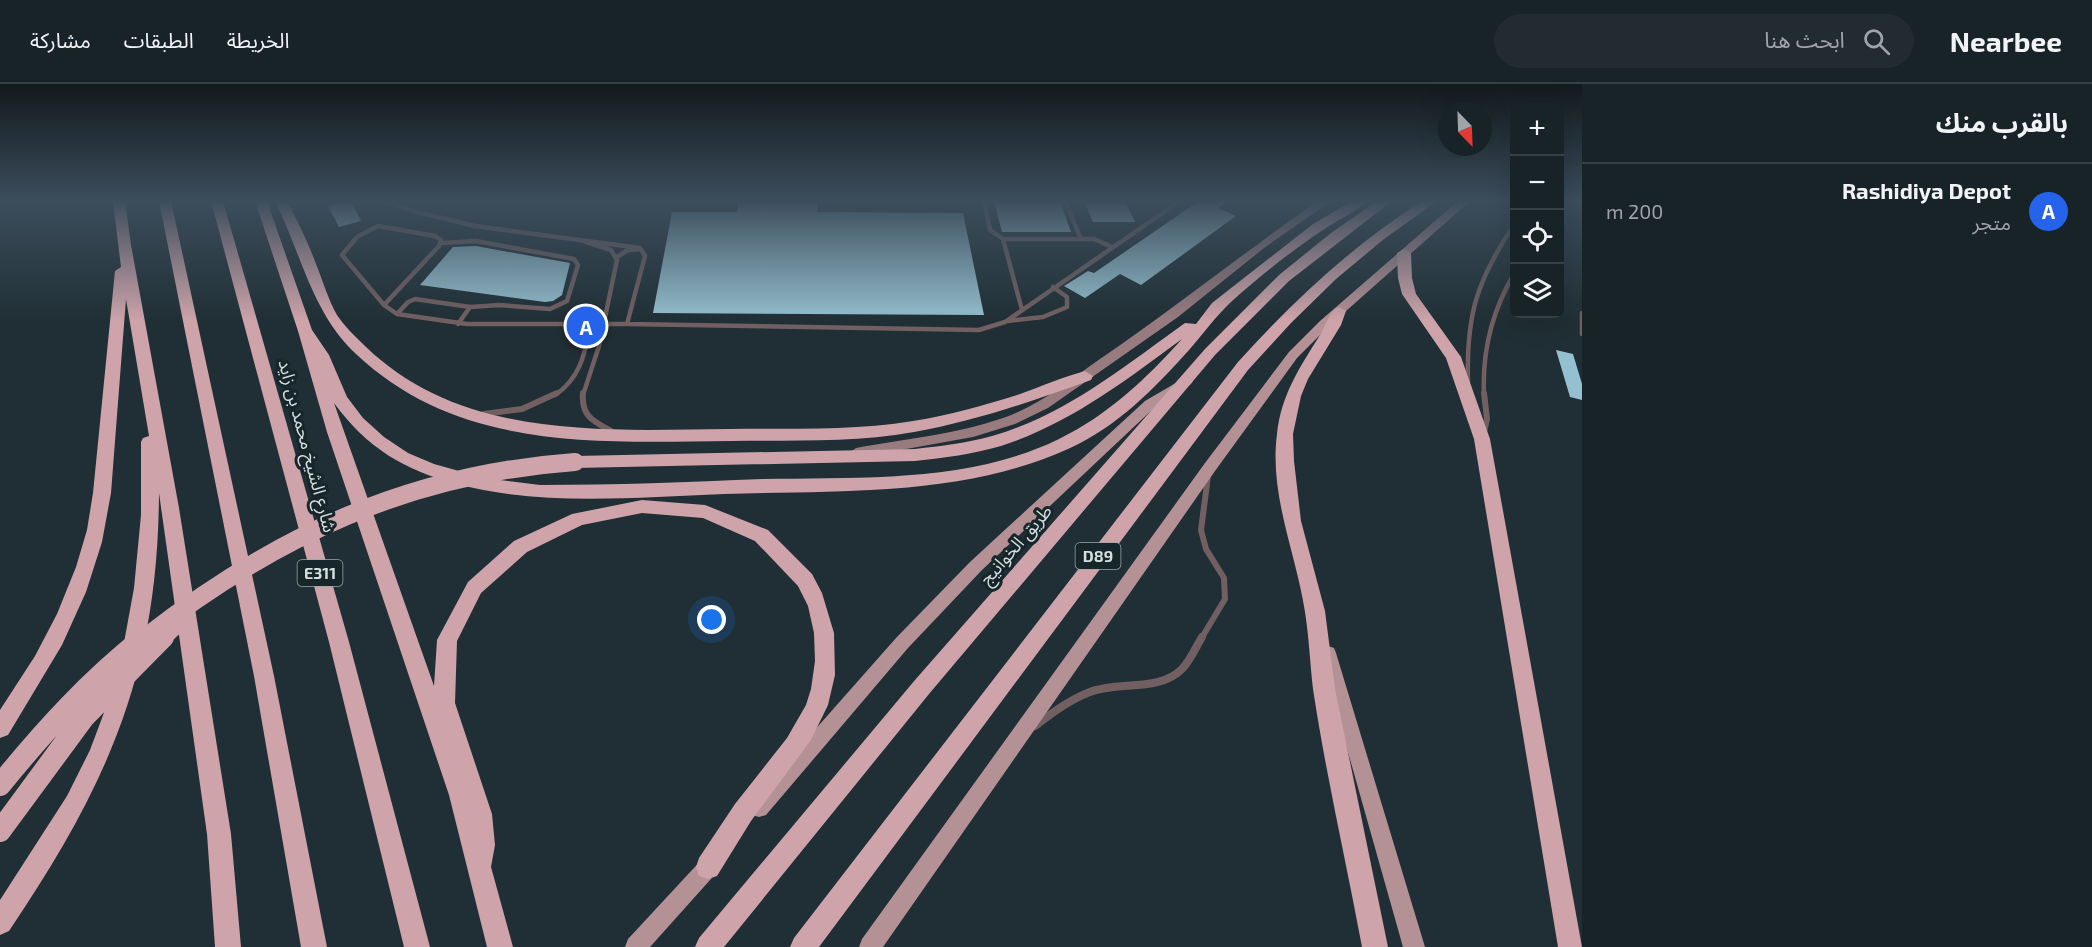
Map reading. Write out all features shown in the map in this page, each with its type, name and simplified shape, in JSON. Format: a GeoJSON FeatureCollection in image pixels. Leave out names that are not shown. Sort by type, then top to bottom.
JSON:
{"type":"FeatureCollection","features":[{"type":"Feature","properties":{"kind":"highway"},"geometry":{"type":"LineString","coordinates":[[124,241],[170,508],[219,834],[228,947]]}},
{"type":"Feature","properties":{"kind":"highway"},"geometry":{"type":"LineString","coordinates":[[173,241],[264,676],[314,947]]}},
{"type":"Feature","properties":{"kind":"highway","name":"شارع الشيخ محمد بن زايد"},"geometry":{"type":"LineString","coordinates":[[228,241],[339,642],[417,947]]}},
{"type":"Feature","properties":{"kind":"highway"},"geometry":{"type":"LineString","coordinates":[[275,241],[305,331],[335,432],[425,689],[480,865],[500,947]]}},
{"type":"Feature","properties":{"kind":"highway"},"geometry":{"type":"LineString","coordinates":[[300,241],[329,313],[365,355],[390,375],[432,399],[463,412],[498,423],[549,432],[596,436],[852,434],[913,428],[996,409],[1084,376]]}},
{"type":"Feature","properties":{"kind":"highway"},"geometry":{"type":"LineString","coordinates":[[0,785],[33,743],[74,699],[139,640],[205,592],[293,542],[365,507],[436,482],[506,468],[575,462],[944,453],[996,442],[1044,425],[1083,403],[1225,300],[1299,241]]}},
{"type":"Feature","properties":{"kind":"highway","name":"طريق الخوانيج"},"geometry":{"type":"LineString","coordinates":[[708,947],[922,687],[1234,326],[1284,278],[1329,241]]}},
{"type":"Feature","properties":{"kind":"highway","name":"D89"},"geometry":{"type":"LineString","coordinates":[[803,947],[1243,366],[1293,311],[1343,265],[1374,241]]}},
{"type":"Feature","properties":{"kind":"highway"},"geometry":{"type":"LineString","coordinates":[[0,728],[41,664],[59,630],[82,578],[94,540],[101,492],[124,245]]}},
{"type":"Feature","properties":{"kind":"highway"},"geometry":{"type":"LineString","coordinates":[[1404,253],[1405,278],[1409,294],[1453,357],[1482,439],[1571,947]]}},
{"type":"Feature","properties":{"kind":"highway"},"geometry":{"type":"LineString","coordinates":[[305,331],[320,350],[339,398],[360,425],[398,454],[462,480],[510,489],[582,492],[910,481],[993,468],[1043,452],[1084,433],[1132,399],[1225,300]]}},
{"type":"Feature","properties":{"kind":"highway"},"geometry":{"type":"LineString","coordinates":[[1339,311],[1334,325],[1296,387],[1288,414],[1287,490],[1292,521],[1316,611],[1324,689],[1375,947]]}},
{"type":"Feature","properties":{"kind":"highway"},"geometry":{"type":"LineString","coordinates":[[0,922],[53,841],[85,783],[110,730],[126,681],[143,598],[150,528],[146,372]]}},
{"type":"Feature","properties":{"kind":"highway"},"geometry":{"type":"LineString","coordinates":[[480,865],[483,845],[480,814],[444,703],[441,686],[443,652],[454,621],[485,577],[530,541],[582,517],[619,508],[656,505],[690,508],[722,516],[766,538],[790,560],[809,587],[819,610],[825,635],[825,671],[809,723],[789,756],[740,816],[708,867]]}},
{"type":"Feature","properties":{"kind":"highway"},"geometry":{"type":"LineString","coordinates":[[0,831],[84,716],[144,654],[205,601],[293,542]]}},
{"type":"Feature","properties":{"kind":"main road"},"geometry":{"type":"LineString","coordinates":[[870,947],[1210,467],[1293,355],[1418,241]]}},
{"type":"Feature","properties":{"kind":"main road"},"geometry":{"type":"LineString","coordinates":[[636,947],[871,678],[976,566],[1149,404],[1186,381]]}},
{"type":"Feature","properties":{"kind":"main road"},"geometry":{"type":"LineString","coordinates":[[1316,611],[1413,947]]}},
{"type":"Feature","properties":{"kind":"street"},"geometry":{"type":"LineString","coordinates":[[834,457],[992,427],[1043,405],[1174,314],[1267,241]]}},
{"type":"Feature","properties":{"kind":"lane"},"geometry":{"type":"LineString","coordinates":[[354,241],[342,252],[343,257],[384,305],[397,314],[458,324],[627,324],[970,330],[1043,317],[1067,307],[1067,297],[1053,287]]}},
{"type":"Feature","properties":{"kind":"lane"},"geometry":{"type":"LineString","coordinates":[[384,305],[441,243],[471,241]]}},
{"type":"Feature","properties":{"kind":"lane"},"geometry":{"type":"LineString","coordinates":[[397,314],[408,302],[415,299],[470,307],[499,305],[537,309],[556,307],[567,301],[577,261],[477,241]]}},
{"type":"Feature","properties":{"kind":"lane"},"geometry":{"type":"LineString","coordinates":[[580,241],[631,245],[642,250],[645,256],[627,324]]}},
{"type":"Feature","properties":{"kind":"lane"},"geometry":{"type":"LineString","coordinates":[[1004,241],[1022,310]]}},
{"type":"Feature","properties":{"kind":"lane"},"geometry":{"type":"LineString","coordinates":[[1099,241],[1112,247]]}},
{"type":"Feature","properties":{"kind":"lane"},"geometry":{"type":"LineString","coordinates":[[1005,322],[1120,241]]}},
{"type":"Feature","properties":{"kind":"lane"},"geometry":{"type":"LineString","coordinates":[[1470,401],[1467,365],[1468,333],[1474,297],[1490,263],[1504,241]]}},
{"type":"Feature","properties":{"kind":"lane"},"geometry":{"type":"LineString","coordinates":[[586,242],[606,248],[616,257]]}},
{"type":"Feature","properties":{"kind":"lane"},"geometry":{"type":"LineString","coordinates":[[636,435],[604,429],[584,413],[582,406],[583,393],[594,364],[604,324],[616,257],[628,250],[642,250]]}},
{"type":"Feature","properties":{"kind":"lane"},"geometry":{"type":"LineString","coordinates":[[1482,439],[1488,421],[1484,392],[1488,339],[1501,298],[1510,283]]}},
{"type":"Feature","properties":{"kind":"lane"},"geometry":{"type":"LineString","coordinates":[[458,324],[470,307]]}},
{"type":"Feature","properties":{"kind":"lane"},"geometry":{"type":"LineString","coordinates":[[535,324],[537,309]]}},
{"type":"Feature","properties":{"kind":"lane"},"geometry":{"type":"LineString","coordinates":[[1582,313],[1582,333]]}},
{"type":"Feature","properties":{"kind":"lane"},"geometry":{"type":"LineString","coordinates":[[463,412],[499,413],[535,404],[563,388],[577,373],[582,363],[591,324]]}},
{"type":"Feature","properties":{"kind":"lane"},"geometry":{"type":"LineString","coordinates":[[582,363],[594,364]]}},
{"type":"Feature","properties":{"kind":"lane"},"geometry":{"type":"LineString","coordinates":[[1012,746],[1048,715],[1072,699],[1109,687],[1161,681],[1182,669],[1226,599],[1224,578],[1206,549],[1201,530],[1210,467]]}},
{"type":"Feature","properties":{"kind":"building"},"geometry":{"type":"Polygon","coordinates":[[[666,241],[969,241],[984,315],[653,313],[666,241]]]}},
{"type":"Feature","properties":{"kind":"building"},"geometry":{"type":"Polygon","coordinates":[[[1140,241],[1201,241],[1141,285],[1120,274],[1085,298],[1064,286],[1088,271],[1094,273],[1140,241]]]}},
{"type":"Feature","properties":{"kind":"building"},"geometry":{"type":"Polygon","coordinates":[[[476,246],[570,263],[562,295],[553,301],[545,302],[420,285],[453,247],[476,246]]]}},
{"type":"Feature","properties":{"kind":"building"},"geometry":{"type":"Polygon","coordinates":[[[1556,350],[1573,354],[1582,384],[1582,400],[1570,397],[1556,350]]]}},
{"type":"Feature","properties":{"kind":"place","name":"Rashidiya Depot"},"geometry":{"type":"Point","coordinates":[586,326]}}]}
